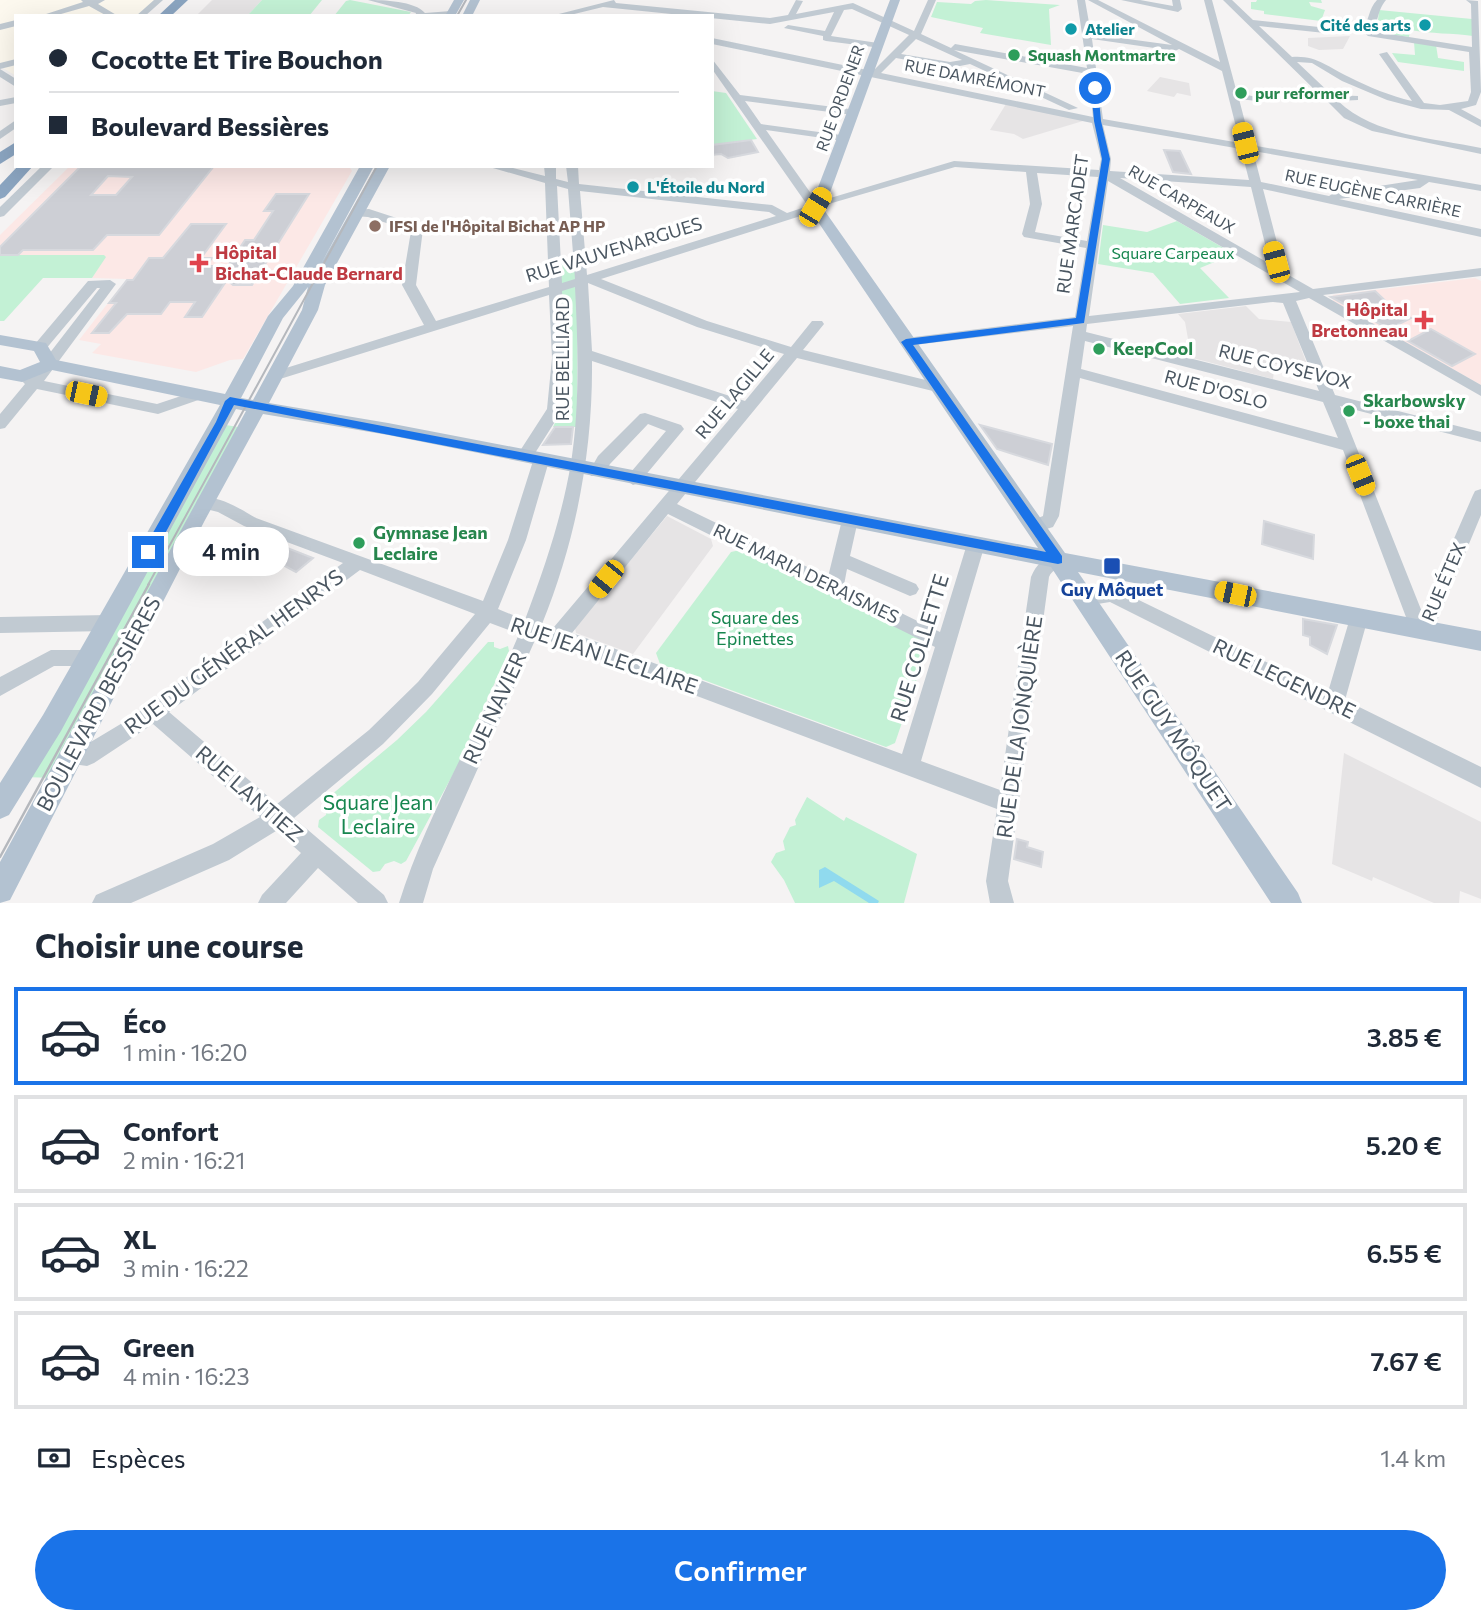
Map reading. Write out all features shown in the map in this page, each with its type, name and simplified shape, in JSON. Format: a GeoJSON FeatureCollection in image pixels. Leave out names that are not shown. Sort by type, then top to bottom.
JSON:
{"type":"FeatureCollection","features":[{"type":"Feature","properties":{"kind":"highway"},"geometry":{"type":"LineString","coordinates":[[166,14],[182,0]]}},
{"type":"Feature","properties":{"kind":"highway"},"geometry":{"type":"LineString","coordinates":[[181,14],[196,0]]}},
{"type":"Feature","properties":{"kind":"highway"},"geometry":{"type":"LineString","coordinates":[[0,160],[14,147]]}},
{"type":"Feature","properties":{"kind":"highway"},"geometry":{"type":"LineString","coordinates":[[0,180],[14,167]]}},
{"type":"Feature","properties":{"kind":"highway"},"geometry":{"type":"LineString","coordinates":[[0,194],[24,168]]}},
{"type":"Feature","properties":{"kind":"main road","name":"RUE ORDENER"},"geometry":{"type":"LineString","coordinates":[[815,207],[823,194],[895,0]]}},
{"type":"Feature","properties":{"kind":"main road","name":"BOULEVARD BESSIÈRES"},"geometry":{"type":"LineString","coordinates":[[0,806],[52,723],[222,422],[230,401],[276,316],[299,288],[366,168]]}},
{"type":"Feature","properties":{"kind":"main road","name":"BOULEVARD BESSIÈRES"},"geometry":{"type":"LineString","coordinates":[[0,890],[204,503],[310,310],[317,285],[382,168]]}},
{"type":"Feature","properties":{"kind":"main road","name":"RUE GUY MÔQUET"},"geometry":{"type":"LineString","coordinates":[[815,207],[1058,559],[1288,903]]}},
{"type":"Feature","properties":{"kind":"main road"},"geometry":{"type":"LineString","coordinates":[[0,340],[40,347],[50,364]]}},
{"type":"Feature","properties":{"kind":"main road"},"geometry":{"type":"LineString","coordinates":[[0,372],[28,379],[50,364],[257,407],[377,427],[587,470],[1481,641]]}},
{"type":"Feature","properties":{"kind":"street"},"geometry":{"type":"LineString","coordinates":[[50,14],[101,0]]}},
{"type":"Feature","properties":{"kind":"street"},"geometry":{"type":"LineString","coordinates":[[142,14],[159,0]]}},
{"type":"Feature","properties":{"kind":"street"},"geometry":{"type":"LineString","coordinates":[[372,0],[419,11],[420,14]]}},
{"type":"Feature","properties":{"kind":"street"},"geometry":{"type":"LineString","coordinates":[[566,14],[621,0]]}},
{"type":"Feature","properties":{"kind":"street"},"geometry":{"type":"LineString","coordinates":[[868,73],[878,71],[915,35],[932,0]]}},
{"type":"Feature","properties":{"kind":"street","name":"RUE MARCADET"},"geometry":{"type":"LineString","coordinates":[[1034,527],[1050,520],[1106,159],[1097,121],[1081,0]]}},
{"type":"Feature","properties":{"kind":"street"},"geometry":{"type":"LineString","coordinates":[[1125,0],[1177,5]]}},
{"type":"Feature","properties":{"kind":"street"},"geometry":{"type":"LineString","coordinates":[[1208,0],[1279,274]]}},
{"type":"Feature","properties":{"kind":"street"},"geometry":{"type":"LineString","coordinates":[[1227,0],[1346,115],[1377,129],[1481,151]]}},
{"type":"Feature","properties":{"kind":"street"},"geometry":{"type":"LineString","coordinates":[[1382,0],[1375,7],[1371,26],[1365,30],[1368,33],[1478,51]]}},
{"type":"Feature","properties":{"kind":"street"},"geometry":{"type":"LineString","coordinates":[[795,17],[792,14],[799,1]]}},
{"type":"Feature","properties":{"kind":"street"},"geometry":{"type":"LineString","coordinates":[[1093,1],[1227,70]]}},
{"type":"Feature","properties":{"kind":"street"},"geometry":{"type":"LineString","coordinates":[[88,2],[110,14]]}},
{"type":"Feature","properties":{"kind":"street"},"geometry":{"type":"LineString","coordinates":[[714,17],[770,21],[840,9],[855,3],[887,22],[1071,107],[1074,115]]}},
{"type":"Feature","properties":{"kind":"street"},"geometry":{"type":"LineString","coordinates":[[1249,22],[1320,31],[1284,38],[1312,60],[1365,89],[1422,106],[1452,108],[1474,100],[1478,51],[1475,3]]}},
{"type":"Feature","properties":{"kind":"street"},"geometry":{"type":"LineString","coordinates":[[602,4],[679,14]]}},
{"type":"Feature","properties":{"kind":"street"},"geometry":{"type":"LineString","coordinates":[[806,60],[827,38],[840,9]]}},
{"type":"Feature","properties":{"kind":"street"},"geometry":{"type":"LineString","coordinates":[[1249,22],[1261,19],[1260,10]]}},
{"type":"Feature","properties":{"kind":"street"},"geometry":{"type":"LineString","coordinates":[[788,29],[878,46]]}},
{"type":"Feature","properties":{"kind":"street"},"geometry":{"type":"LineString","coordinates":[[1087,36],[1186,49]]}},
{"type":"Feature","properties":{"kind":"street","name":"RUE DAMRÉMONT"},"geometry":{"type":"LineString","coordinates":[[714,41],[1097,121],[1481,188]]}},
{"type":"Feature","properties":{"kind":"street"},"geometry":{"type":"LineString","coordinates":[[936,44],[1092,72]]}},
{"type":"Feature","properties":{"kind":"street"},"geometry":{"type":"LineString","coordinates":[[899,56],[950,65],[970,61]]}},
{"type":"Feature","properties":{"kind":"street"},"geometry":{"type":"LineString","coordinates":[[1388,58],[1422,106]]}},
{"type":"Feature","properties":{"kind":"street"},"geometry":{"type":"LineString","coordinates":[[1289,60],[1312,60]]}},
{"type":"Feature","properties":{"kind":"street"},"geometry":{"type":"LineString","coordinates":[[714,65],[815,207]]}},
{"type":"Feature","properties":{"kind":"street"},"geometry":{"type":"LineString","coordinates":[[1233,95],[1258,98]]}},
{"type":"Feature","properties":{"kind":"street"},"geometry":{"type":"LineString","coordinates":[[736,97],[853,112]]}},
{"type":"Feature","properties":{"kind":"street"},"geometry":{"type":"LineString","coordinates":[[1297,99],[1354,98]]}},
{"type":"Feature","properties":{"kind":"street"},"geometry":{"type":"LineString","coordinates":[[1452,108],[1481,124]]}},
{"type":"Feature","properties":{"kind":"street"},"geometry":{"type":"LineString","coordinates":[[0,136],[14,125]]}},
{"type":"Feature","properties":{"kind":"street"},"geometry":{"type":"LineString","coordinates":[[756,127],[844,138]]}},
{"type":"Feature","properties":{"kind":"street","name":"RUE VAUVENARGUES"},"geometry":{"type":"LineString","coordinates":[[275,376],[785,217],[828,201],[954,164],[964,165]]}},
{"type":"Feature","properties":{"kind":"street","name":"RUE EUGÈNE CARRIÈRE"},"geometry":{"type":"LineString","coordinates":[[964,165],[1255,184],[1481,233]]}},
{"type":"Feature","properties":{"kind":"street"},"geometry":{"type":"LineString","coordinates":[[0,213],[47,168]]}},
{"type":"Feature","properties":{"kind":"street"},"geometry":{"type":"LineString","coordinates":[[498,168],[573,187],[772,209],[785,217]]}},
{"type":"Feature","properties":{"kind":"street"},"geometry":{"type":"LineString","coordinates":[[104,903],[220,852],[276,819],[376,737],[425,688],[487,613],[517,540],[533,459],[555,409],[559,358],[550,168]]}},
{"type":"Feature","properties":{"kind":"street","name":"RUE BELLIARD"},"geometry":{"type":"LineString","coordinates":[[572,168],[586,279],[587,470]]}},
{"type":"Feature","properties":{"kind":"street"},"geometry":{"type":"LineString","coordinates":[[1025,248],[1036,204],[1031,169]]}},
{"type":"Feature","properties":{"kind":"street","name":"RUE CARPEAUX"},"geometry":{"type":"LineString","coordinates":[[1104,174],[1313,294]]}},
{"type":"Feature","properties":{"kind":"street"},"geometry":{"type":"LineString","coordinates":[[1321,198],[1420,185],[1427,178]]}},
{"type":"Feature","properties":{"kind":"street"},"geometry":{"type":"LineString","coordinates":[[358,213],[369,213],[418,229],[409,285],[433,328]]}},
{"type":"Feature","properties":{"kind":"street"},"geometry":{"type":"LineString","coordinates":[[1028,234],[1093,246]]}},
{"type":"Feature","properties":{"kind":"street"},"geometry":{"type":"LineString","coordinates":[[906,342],[1080,328],[1273,298],[1288,299],[1321,291],[1481,272]]}},
{"type":"Feature","properties":{"kind":"street"},"geometry":{"type":"LineString","coordinates":[[586,279],[702,324],[795,352],[937,387]]}},
{"type":"Feature","properties":{"kind":"street"},"geometry":{"type":"LineString","coordinates":[[40,347],[93,284],[110,284],[50,364]]}},
{"type":"Feature","properties":{"kind":"street"},"geometry":{"type":"LineString","coordinates":[[1313,294],[1481,391]]}},
{"type":"Feature","properties":{"kind":"street"},"geometry":{"type":"LineString","coordinates":[[1288,299],[1349,446],[1415,617],[1424,630]]}},
{"type":"Feature","properties":{"kind":"street","name":"RUE LAGILLE"},"geometry":{"type":"LineString","coordinates":[[558,636],[817,324]]}},
{"type":"Feature","properties":{"kind":"street","name":"RUE COYSEVOX"},"geometry":{"type":"LineString","coordinates":[[1080,328],[1327,398],[1481,437]]}},
{"type":"Feature","properties":{"kind":"street"},"geometry":{"type":"LineString","coordinates":[[585,354],[749,407]]}},
{"type":"Feature","properties":{"kind":"street","name":"RUE D'OSLO"},"geometry":{"type":"LineString","coordinates":[[1074,372],[1349,446]]}},
{"type":"Feature","properties":{"kind":"street"},"geometry":{"type":"LineString","coordinates":[[2,418],[28,379],[159,409],[199,395]]}},
{"type":"Feature","properties":{"kind":"street"},"geometry":{"type":"LineString","coordinates":[[587,470],[604,460],[645,418],[676,429],[633,478]]}},
{"type":"Feature","properties":{"kind":"street","name":"RUE NAVIER"},"geometry":{"type":"LineString","coordinates":[[411,903],[422,867],[531,629],[587,470]]}},
{"type":"Feature","properties":{"kind":"street","name":"RUE ÉTEX"},"geometry":{"type":"LineString","coordinates":[[1424,630],[1481,495]]}},
{"type":"Feature","properties":{"kind":"street","name":"RUE JEAN LECLAIRE"},"geometry":{"type":"LineString","coordinates":[[204,503],[222,507],[250,522],[472,604],[509,624],[558,636],[1008,803]]}},
{"type":"Feature","properties":{"kind":"street","name":"RUE MARIA DERAISMES"},"geometry":{"type":"LineString","coordinates":[[666,506],[946,643]]}},
{"type":"Feature","properties":{"kind":"street"},"geometry":{"type":"LineString","coordinates":[[834,588],[850,520]]}},
{"type":"Feature","properties":{"kind":"street","name":"RUE COLLETTE"},"geometry":{"type":"LineString","coordinates":[[909,766],[976,544]]}},
{"type":"Feature","properties":{"kind":"street"},"geometry":{"type":"LineString","coordinates":[[841,559],[910,589]]}},
{"type":"Feature","properties":{"kind":"street","name":"RUE DE LA JONQUIÈRE"},"geometry":{"type":"LineString","coordinates":[[1002,903],[997,881],[1040,595],[1040,573],[1043,567],[1058,559]]}},
{"type":"Feature","properties":{"kind":"street","name":"RUE DU GÉNÉRAL HENRYS"},"geometry":{"type":"LineString","coordinates":[[73,756],[88,756],[155,712],[358,562]]}},
{"type":"Feature","properties":{"kind":"street","name":"RUE LEGENDRE"},"geometry":{"type":"LineString","coordinates":[[1084,599],[1112,594],[1481,778]]}},
{"type":"Feature","properties":{"kind":"street"},"geometry":{"type":"LineString","coordinates":[[1334,704],[1359,618]]}},
{"type":"Feature","properties":{"kind":"street"},"geometry":{"type":"LineString","coordinates":[[0,625],[108,623]]}},
{"type":"Feature","properties":{"kind":"street"},"geometry":{"type":"LineString","coordinates":[[0,687],[51,658],[88,658]]}},
{"type":"Feature","properties":{"kind":"street","name":"RUE LANTIEZ"},"geometry":{"type":"LineString","coordinates":[[155,712],[376,903]]}},
{"type":"Feature","properties":{"kind":"street"},"geometry":{"type":"LineString","coordinates":[[270,903],[317,853]]}},
{"type":"Feature","properties":{"kind":"shaded area"},"geometry":{"type":"Polygon","coordinates":[[[0,0],[158,0],[142,14],[14,14],[14,75],[0,66],[0,0]]]}},
{"type":"Feature","properties":{"kind":"shaded area"},"geometry":{"type":"Polygon","coordinates":[[[212,0],[262,0],[249,14],[198,14],[212,0]]]}},
{"type":"Feature","properties":{"kind":"shaded area"},"geometry":{"type":"Polygon","coordinates":[[[1350,36],[1343,49],[1319,50],[1308,46],[1308,38],[1350,36]]]}},
{"type":"Feature","properties":{"kind":"shaded area"},"geometry":{"type":"Polygon","coordinates":[[[1160,77],[1189,83],[1191,96],[1177,93],[1174,97],[1147,91],[1160,77]]]}},
{"type":"Feature","properties":{"kind":"shaded area"},"geometry":{"type":"Polygon","coordinates":[[[1006,104],[1083,121],[1023,139],[1014,134],[990,130],[1006,104]]]}},
{"type":"Feature","properties":{"kind":"shaded area","name":"Hôpital Bichat-Claude Bernard"},"geometry":{"type":"Polygon","coordinates":[[[68,168],[350,168],[352,171],[243,359],[230,360],[196,372],[92,353],[101,344],[79,340],[127,279],[92,278],[105,258],[103,255],[0,255],[0,235],[68,168]]]}},
{"type":"Feature","properties":{"kind":"shaded area","name":"Hôpital Bretonneau"},"geometry":{"type":"Polygon","coordinates":[[[1475,278],[1481,281],[1481,385],[1333,301],[1333,295],[1475,278]]]}},
{"type":"Feature","properties":{"kind":"shaded area"},"geometry":{"type":"Polygon","coordinates":[[[1246,306],[1259,319],[1291,322],[1308,367],[1275,364],[1273,379],[1189,357],[1185,322],[1178,314],[1246,306]]]}},
{"type":"Feature","properties":{"kind":"shaded area"},"geometry":{"type":"Polygon","coordinates":[[[667,516],[711,539],[713,546],[633,654],[576,633],[575,628],[667,516]]]}},
{"type":"Feature","properties":{"kind":"shaded area"},"geometry":{"type":"Polygon","coordinates":[[[1344,753],[1481,822],[1481,899],[1460,891],[1459,903],[1434,903],[1373,877],[1372,881],[1332,864],[1344,753]]]}},
{"type":"Feature","properties":{"kind":"green space"},"geometry":{"type":"Polygon","coordinates":[[[262,0],[322,0],[311,14],[249,14],[262,0]]]}},
{"type":"Feature","properties":{"kind":"green space"},"geometry":{"type":"Polygon","coordinates":[[[350,0],[411,12],[336,14],[350,0]]]}},
{"type":"Feature","properties":{"kind":"green space"},"geometry":{"type":"Polygon","coordinates":[[[986,0],[1060,5],[1049,9],[1051,45],[980,33],[983,28],[931,17],[937,2],[971,4],[986,0]]]}},
{"type":"Feature","properties":{"kind":"green space"},"geometry":{"type":"Polygon","coordinates":[[[1321,0],[1322,3],[1309,2],[1311,6],[1325,10],[1321,21],[1264,14],[1264,11],[1251,9],[1251,2],[1321,0]]]}},
{"type":"Feature","properties":{"kind":"green space","name":"Cité des arts"},"geometry":{"type":"Polygon","coordinates":[[[1379,10],[1472,19],[1473,36],[1410,30],[1409,37],[1381,33],[1377,31],[1379,10]]]}},
{"type":"Feature","properties":{"kind":"green space"},"geometry":{"type":"Polygon","coordinates":[[[1414,42],[1436,45],[1438,58],[1464,62],[1464,71],[1398,62],[1392,53],[1415,55],[1414,42]]]}},
{"type":"Feature","properties":{"kind":"green space"},"geometry":{"type":"Polygon","coordinates":[[[714,91],[726,93],[757,139],[714,145],[714,91]]]}},
{"type":"Feature","properties":{"kind":"green space","name":"Square Carpeaux"},"geometry":{"type":"Polygon","coordinates":[[[1177,221],[1234,254],[1200,268],[1229,298],[1180,304],[1153,273],[1098,264],[1103,225],[1147,232],[1177,221]]]}},
{"type":"Feature","properties":{"kind":"green space"},"geometry":{"type":"Polygon","coordinates":[[[0,255],[106,257],[92,278],[43,278],[4,321],[0,321],[0,255]]]}},
{"type":"Feature","properties":{"kind":"green space"},"geometry":{"type":"Polygon","coordinates":[[[575,261],[578,288],[577,427],[553,427],[563,406],[565,387],[560,262],[575,261]]]}},
{"type":"Feature","properties":{"kind":"green space"},"geometry":{"type":"Polygon","coordinates":[[[226,425],[238,427],[56,778],[22,777],[226,425]]]}},
{"type":"Feature","properties":{"kind":"green space","name":"Square des Epinettes"},"geometry":{"type":"Polygon","coordinates":[[[740,550],[924,638],[928,646],[895,743],[886,747],[660,664],[656,653],[731,552],[740,550]]]}},
{"type":"Feature","properties":{"kind":"green space","name":"Square Jean Leclaire"},"geometry":{"type":"Polygon","coordinates":[[[488,642],[494,642],[494,647],[500,649],[508,646],[509,651],[458,765],[406,861],[401,864],[394,861],[385,864],[380,871],[373,872],[318,827],[319,820],[326,815],[324,801],[426,712],[488,642]]]}},
{"type":"Feature","properties":{"kind":"green space"},"geometry":{"type":"Polygon","coordinates":[[[807,797],[844,821],[846,817],[917,854],[904,903],[795,903],[784,880],[771,862],[776,853],[785,850],[783,841],[790,827],[796,825],[795,820],[807,797]]]}},
{"type":"Feature","properties":{"kind":"water"},"geometry":{"type":"Polygon","coordinates":[[[825,867],[879,901],[878,903],[869,903],[834,881],[819,888],[819,870],[825,867]]]}},
{"type":"Feature","properties":{"kind":"building"},"geometry":{"type":"Polygon","coordinates":[[[751,140],[758,152],[728,158],[721,154],[714,155],[714,145],[751,140]]]}},
{"type":"Feature","properties":{"kind":"building"},"geometry":{"type":"Polygon","coordinates":[[[1164,150],[1180,151],[1191,174],[1173,172],[1164,150]]]}},
{"type":"Feature","properties":{"kind":"building"},"geometry":{"type":"Polygon","coordinates":[[[79,168],[212,168],[159,235],[107,235],[93,250],[23,250],[18,255],[0,255],[0,247],[79,168]],[[108,176],[91,195],[116,195],[132,177],[108,176]]]}},
{"type":"Feature","properties":{"kind":"building"},"geometry":{"type":"Polygon","coordinates":[[[276,194],[309,194],[252,285],[233,285],[227,280],[202,317],[185,317],[195,302],[170,302],[161,314],[127,314],[109,333],[92,333],[116,303],[109,303],[127,280],[133,280],[149,258],[163,258],[191,224],[226,224],[201,258],[212,258],[206,266],[228,266],[245,240],[254,240],[273,211],[264,211],[276,194]]]}},
{"type":"Feature","properties":{"kind":"building"},"geometry":{"type":"Polygon","coordinates":[[[1375,291],[1395,310],[1411,318],[1389,329],[1331,297],[1375,291]]]}},
{"type":"Feature","properties":{"kind":"building"},"geometry":{"type":"Polygon","coordinates":[[[1431,329],[1475,354],[1452,366],[1408,341],[1431,329]]]}},
{"type":"Feature","properties":{"kind":"building"},"geometry":{"type":"Polygon","coordinates":[[[980,425],[1052,444],[1048,465],[997,449],[980,425]]]}},
{"type":"Feature","properties":{"kind":"building"},"geometry":{"type":"Polygon","coordinates":[[[555,427],[573,427],[571,444],[543,445],[555,427]]]}},
{"type":"Feature","properties":{"kind":"building"},"geometry":{"type":"Polygon","coordinates":[[[1264,521],[1314,535],[1313,559],[1262,544],[1264,521]]]}},
{"type":"Feature","properties":{"kind":"building"},"geometry":{"type":"Polygon","coordinates":[[[282,546],[313,558],[296,572],[268,557],[282,546]]]}},
{"type":"Feature","properties":{"kind":"building"},"geometry":{"type":"Polygon","coordinates":[[[1303,619],[1337,625],[1327,654],[1310,645],[1310,637],[1303,635],[1303,619]]]}},
{"type":"Feature","properties":{"kind":"building"},"geometry":{"type":"Polygon","coordinates":[[[1017,839],[1028,842],[1027,847],[1043,852],[1041,867],[1014,859],[1017,839]]]}},
{"type":"Feature","properties":{"kind":"tram line"},"geometry":{"type":"LineString","coordinates":[[458,14],[466,0]]}},
{"type":"Feature","properties":{"kind":"tram line"},"geometry":{"type":"LineString","coordinates":[[148,585],[376,168]]}},
{"type":"Feature","properties":{"kind":"tram line"},"geometry":{"type":"LineString","coordinates":[[0,857],[149,584]]}},
{"type":"Feature","properties":{"kind":"place","name":"Cité des arts"},"geometry":{"type":"Point","coordinates":[1425,25]}},
{"type":"Feature","properties":{"kind":"place","name":"Atelier"},"geometry":{"type":"Point","coordinates":[1071,29]}},
{"type":"Feature","properties":{"kind":"place","name":"Squash Montmartre"},"geometry":{"type":"Point","coordinates":[1014,55]}},
{"type":"Feature","properties":{"kind":"place","name":"pur reformer"},"geometry":{"type":"Point","coordinates":[1241,93]}},
{"type":"Feature","properties":{"kind":"place","name":"L'Étoile du Nord"},"geometry":{"type":"Point","coordinates":[633,187]}},
{"type":"Feature","properties":{"kind":"place","name":"IFSI de l'Hôpital Bichat AP HP"},"geometry":{"type":"Point","coordinates":[375,226]}},
{"type":"Feature","properties":{"kind":"place","name":"Hôpital Bichat-Claude Bernard"},"geometry":{"type":"Point","coordinates":[199,263]}},
{"type":"Feature","properties":{"kind":"place","name":"Hôpital Bretonneau"},"geometry":{"type":"Point","coordinates":[1424,320]}},
{"type":"Feature","properties":{"kind":"place","name":"KeepCool"},"geometry":{"type":"Point","coordinates":[1099,349]}},
{"type":"Feature","properties":{"kind":"place","name":"Skarbowsky - boxe thai"},"geometry":{"type":"Point","coordinates":[1349,411]}},
{"type":"Feature","properties":{"kind":"place","name":"Gymnase Jean Leclaire"},"geometry":{"type":"Point","coordinates":[359,543]}},
{"type":"Feature","properties":{"kind":"place","name":"Guy Môquet"},"geometry":{"type":"Point","coordinates":[1112,566]}},
{"type":"Feature","properties":{"kind":"route"},"geometry":{"type":"LineString","coordinates":[[148,552],[222,422],[230,401],[388,429],[541,461],[1058,559],[906,342],[1081,320],[1106,159],[1101,128],[1097,121],[1099,116],[1095,88]]}}]}
